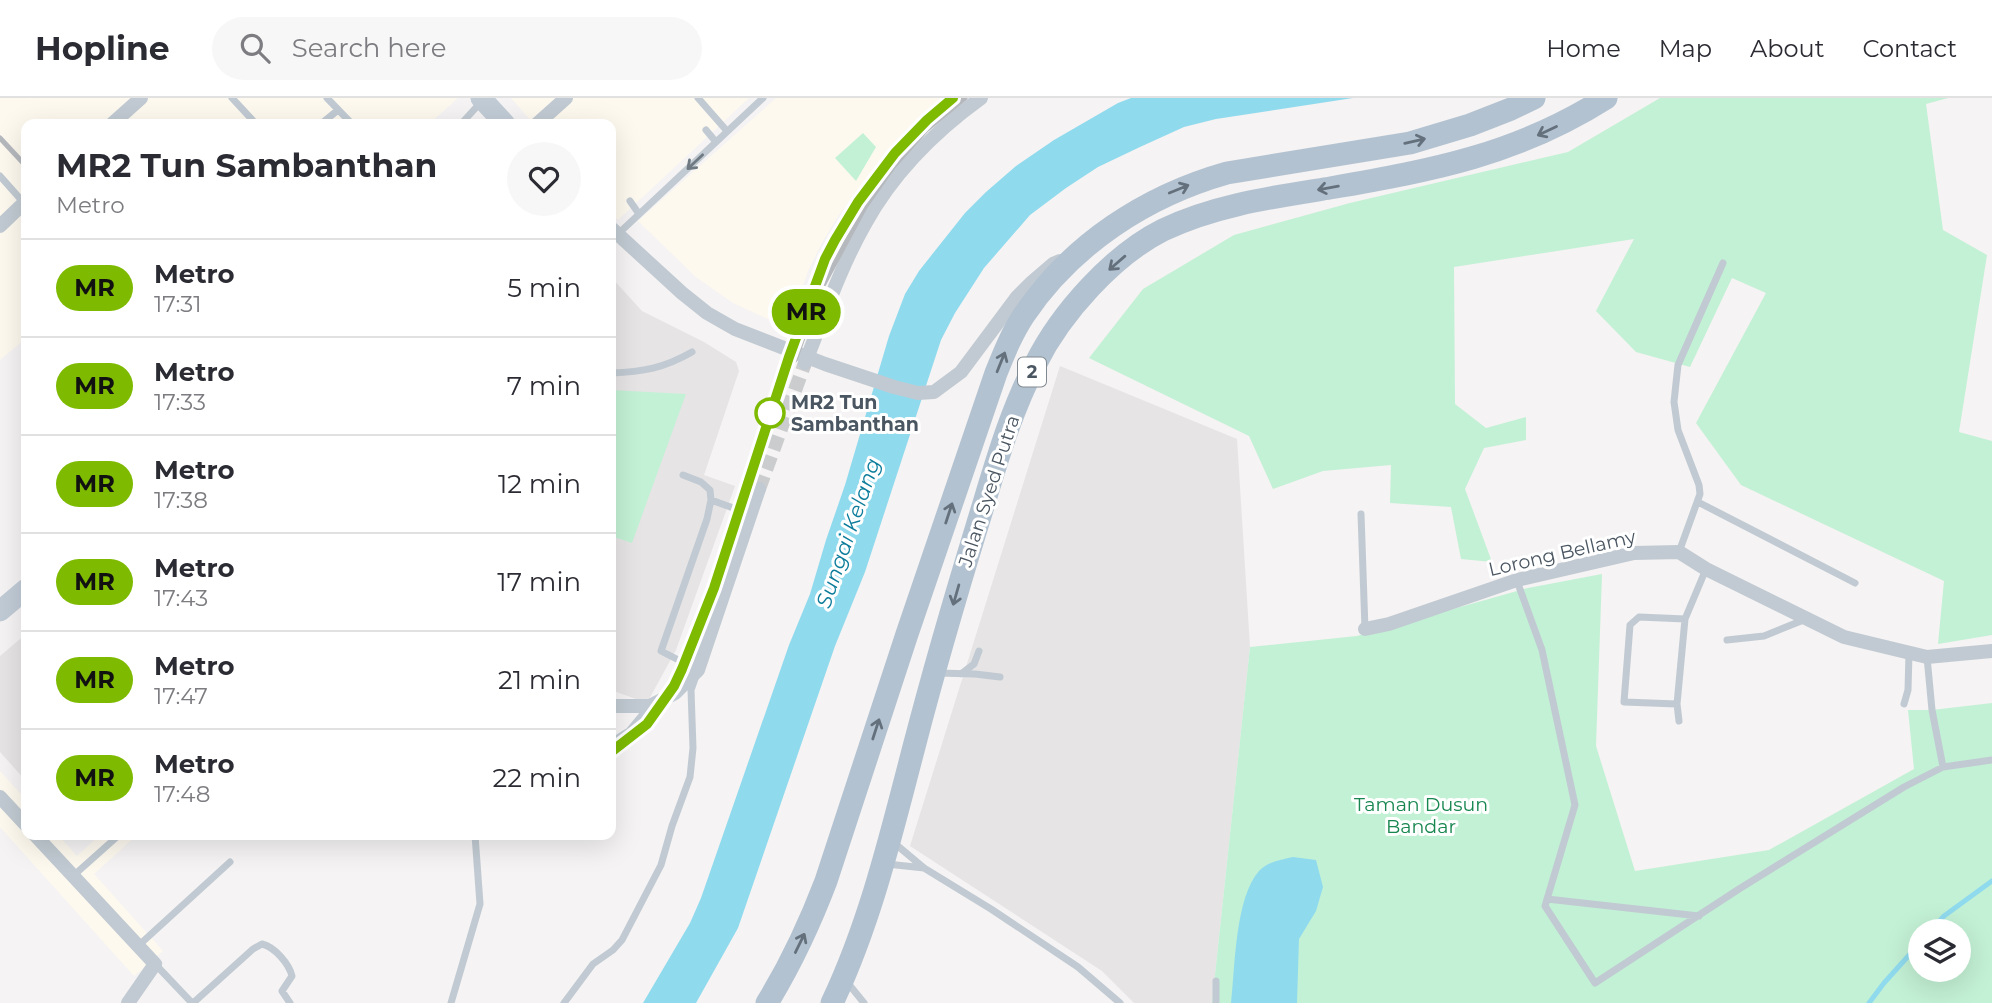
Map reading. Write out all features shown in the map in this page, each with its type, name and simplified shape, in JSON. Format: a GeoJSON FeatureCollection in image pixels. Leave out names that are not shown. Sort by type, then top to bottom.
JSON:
{"type":"FeatureCollection","features":[{"type":"Feature","properties":{"kind":"main road","name":"Jalan Syed Putra"},"geometry":{"type":"LineString","coordinates":[[767,1003],[802,939],[826,881],[977,426],[1004,353],[1024,314],[1055,277],[1111,227],[1142,206],[1202,180],[1227,173],[1410,143],[1469,125],[1534,98]]}},
{"type":"Feature","properties":{"kind":"main road","name":"Jalan Syed Putra"},"geometry":{"type":"LineString","coordinates":[[832,1003],[844,979],[883,863],[933,673],[1004,438],[1036,362],[1081,299],[1118,262],[1143,242],[1159,232],[1202,214],[1470,159],[1538,136],[1584,113],[1606,98]]}},
{"type":"Feature","properties":{"kind":"main road"},"geometry":{"type":"LineString","coordinates":[[482,99],[500,119]]}},
{"type":"Feature","properties":{"kind":"main road"},"geometry":{"type":"LineString","coordinates":[[0,611],[21,593]]}},
{"type":"Feature","properties":{"kind":"street"},"geometry":{"type":"LineString","coordinates":[[118,119],[141,98]]}},
{"type":"Feature","properties":{"kind":"street"},"geometry":{"type":"LineString","coordinates":[[543,119],[566,98]]}},
{"type":"Feature","properties":{"kind":"street"},"geometry":{"type":"LineString","coordinates":[[806,360],[854,244],[874,208],[915,154],[981,98]]}},
{"type":"Feature","properties":{"kind":"street"},"geometry":{"type":"LineString","coordinates":[[0,226],[21,206]]}},
{"type":"Feature","properties":{"kind":"street"},"geometry":{"type":"LineString","coordinates":[[616,233],[707,313],[735,329],[806,360],[918,393],[933,393],[961,372],[985,338],[1032,282],[1053,264],[1081,252]]}},
{"type":"Feature","properties":{"kind":"street"},"geometry":{"type":"LineString","coordinates":[[616,706],[650,706],[675,693],[698,670],[759,489]]}},
{"type":"Feature","properties":{"kind":"street","name":"Lorong Bellamy"},"geometry":{"type":"LineString","coordinates":[[1365,629],[1389,624],[1517,580],[1634,552],[1679,552]]}},
{"type":"Feature","properties":{"kind":"street"},"geometry":{"type":"LineString","coordinates":[[1679,552],[1706,569],[1844,638],[1927,657],[1992,651]]}},
{"type":"Feature","properties":{"kind":"street"},"geometry":{"type":"LineString","coordinates":[[0,797],[21,820]]}},
{"type":"Feature","properties":{"kind":"street"},"geometry":{"type":"LineString","coordinates":[[40,840],[155,964],[128,1003]]}},
{"type":"Feature","properties":{"kind":"lane"},"geometry":{"type":"LineString","coordinates":[[232,98],[251,119]]}},
{"type":"Feature","properties":{"kind":"lane"},"geometry":{"type":"LineString","coordinates":[[327,98],[347,119]]}},
{"type":"Feature","properties":{"kind":"lane"},"geometry":{"type":"LineString","coordinates":[[698,98],[727,131]]}},
{"type":"Feature","properties":{"kind":"lane"},"geometry":{"type":"LineString","coordinates":[[616,230],[641,213],[763,98]]}},
{"type":"Feature","properties":{"kind":"lane"},"geometry":{"type":"LineString","coordinates":[[465,119],[482,99]]}},
{"type":"Feature","properties":{"kind":"lane"},"geometry":{"type":"LineString","coordinates":[[327,119],[338,110]]}},
{"type":"Feature","properties":{"kind":"lane"},"geometry":{"type":"LineString","coordinates":[[706,130],[716,142]]}},
{"type":"Feature","properties":{"kind":"lane"},"geometry":{"type":"LineString","coordinates":[[0,176],[21,198]]}},
{"type":"Feature","properties":{"kind":"lane"},"geometry":{"type":"LineString","coordinates":[[632,199],[641,213]]}},
{"type":"Feature","properties":{"kind":"lane"},"geometry":{"type":"LineString","coordinates":[[1679,552],[1698,502],[1699,485],[1678,430],[1674,402],[1675,383],[1678,365],[1723,263]]}},
{"type":"Feature","properties":{"kind":"lane"},"geometry":{"type":"LineString","coordinates":[[616,373],[665,366],[692,352]]}},
{"type":"Feature","properties":{"kind":"lane"},"geometry":{"type":"LineString","coordinates":[[564,1003],[593,964],[622,940],[661,865],[692,766],[691,690],[698,670],[661,651],[707,519],[711,500],[710,490],[701,482],[683,475]]}},
{"type":"Feature","properties":{"kind":"lane"},"geometry":{"type":"LineString","coordinates":[[711,500],[751,514]]}},
{"type":"Feature","properties":{"kind":"lane"},"geometry":{"type":"LineString","coordinates":[[1698,502],[1854,583]]}},
{"type":"Feature","properties":{"kind":"lane","name":"Lorong Bellamy"},"geometry":{"type":"LineString","coordinates":[[1361,514],[1365,629]]}},
{"type":"Feature","properties":{"kind":"lane"},"geometry":{"type":"LineString","coordinates":[[1679,721],[1677,704],[1685,619],[1706,569]]}},
{"type":"Feature","properties":{"kind":"lane"},"geometry":{"type":"LineString","coordinates":[[1517,580],[1542,650],[1575,805],[1545,906],[1595,983],[1904,787],[1943,767],[1992,760]]}},
{"type":"Feature","properties":{"kind":"lane"},"geometry":{"type":"LineString","coordinates":[[1677,704],[1624,702],[1630,625],[1639,617],[1685,619]]}},
{"type":"Feature","properties":{"kind":"lane"},"geometry":{"type":"LineString","coordinates":[[1727,640],[1764,636],[1806,619]]}},
{"type":"Feature","properties":{"kind":"lane"},"geometry":{"type":"LineString","coordinates":[[961,674],[974,664],[979,651]]}},
{"type":"Feature","properties":{"kind":"lane"},"geometry":{"type":"LineString","coordinates":[[1904,704],[1908,690],[1909,653]]}},
{"type":"Feature","properties":{"kind":"lane"},"geometry":{"type":"LineString","coordinates":[[1927,657],[1932,709],[1943,767]]}},
{"type":"Feature","properties":{"kind":"lane"},"geometry":{"type":"LineString","coordinates":[[933,673],[1000,677]]}},
{"type":"Feature","properties":{"kind":"lane"},"geometry":{"type":"LineString","coordinates":[[616,739],[629,732],[650,706]]}},
{"type":"Feature","properties":{"kind":"lane"},"geometry":{"type":"LineString","coordinates":[[890,839],[924,868],[1078,967],[1120,1003]]}},
{"type":"Feature","properties":{"kind":"lane"},"geometry":{"type":"LineString","coordinates":[[73,876],[113,840]]}},
{"type":"Feature","properties":{"kind":"lane"},"geometry":{"type":"LineString","coordinates":[[452,1003],[480,904],[475,840]]}},
{"type":"Feature","properties":{"kind":"lane"},"geometry":{"type":"LineString","coordinates":[[138,946],[230,862]]}},
{"type":"Feature","properties":{"kind":"lane"},"geometry":{"type":"LineString","coordinates":[[883,863],[924,868]]}},
{"type":"Feature","properties":{"kind":"lane"},"geometry":{"type":"LineString","coordinates":[[478,884],[490,882]]}},
{"type":"Feature","properties":{"kind":"lane"},"geometry":{"type":"LineString","coordinates":[[1547,899],[1699,916]]}},
{"type":"Feature","properties":{"kind":"lane"},"geometry":{"type":"LineString","coordinates":[[155,964],[192,1003],[262,944],[272,947],[290,968],[292,976],[282,991],[290,1003]]}},
{"type":"Feature","properties":{"kind":"lane"},"geometry":{"type":"LineString","coordinates":[[844,979],[864,1003]]}},
{"type":"Feature","properties":{"kind":"lane"},"geometry":{"type":"LineString","coordinates":[[1216,981],[1216,1003]]}},
{"type":"Feature","properties":{"kind":"shaded area"},"geometry":{"type":"Polygon","coordinates":[[[0,98],[458,98],[435,119],[21,119],[21,342],[0,360],[0,98]]]}},
{"type":"Feature","properties":{"kind":"shaded area"},"geometry":{"type":"Polygon","coordinates":[[[511,98],[749,98],[618,220],[616,119],[530,119],[511,98]]]}},
{"type":"Feature","properties":{"kind":"shaded area"},"geometry":{"type":"Polygon","coordinates":[[[776,98],[945,98],[889,149],[839,215],[808,271],[792,318],[770,320],[733,303],[696,277],[638,221],[776,98]]]}},
{"type":"Feature","properties":{"kind":"shaded area"},"geometry":{"type":"Polygon","coordinates":[[[616,282],[642,311],[704,342],[736,362],[739,371],[704,475],[735,486],[676,650],[647,703],[616,692],[616,282]]]}},
{"type":"Feature","properties":{"kind":"shaded area"},"geometry":{"type":"Polygon","coordinates":[[[1060,366],[1237,439],[1250,647],[1212,1003],[1134,1003],[1102,971],[910,846],[1060,366]]]}},
{"type":"Feature","properties":{"kind":"shaded area"},"geometry":{"type":"Polygon","coordinates":[[[21,638],[21,775],[0,752],[0,656],[21,638]]]}},
{"type":"Feature","properties":{"kind":"shaded area"},"geometry":{"type":"Polygon","coordinates":[[[0,771],[21,794],[21,840],[63,840],[77,856],[95,840],[131,840],[94,874],[163,951],[134,976],[0,827],[0,771]]]}},
{"type":"Feature","properties":{"kind":"green space"},"geometry":{"type":"Polygon","coordinates":[[[1660,98],[1948,98],[1926,104],[1943,230],[1987,255],[1959,432],[1992,441],[1992,635],[1938,644],[1944,581],[1741,485],[1696,423],[1766,293],[1732,278],[1690,367],[1636,352],[1596,311],[1634,239],[1454,267],[1455,404],[1486,428],[1526,417],[1526,440],[1484,448],[1465,489],[1492,562],[1461,559],[1451,507],[1390,503],[1391,465],[1323,471],[1273,489],[1249,436],[1089,358],[1143,289],[1234,235],[1350,203],[1568,152],[1660,98]]]}},
{"type":"Feature","properties":{"kind":"green space"},"geometry":{"type":"Polygon","coordinates":[[[863,133],[876,147],[856,181],[835,158],[863,133]]]}},
{"type":"Feature","properties":{"kind":"green space"},"geometry":{"type":"Polygon","coordinates":[[[616,390],[686,394],[632,543],[616,538],[616,390]]]}},
{"type":"Feature","properties":{"kind":"green space","name":"Taman Dusun Bandar"},"geometry":{"type":"Polygon","coordinates":[[[1602,574],[1596,746],[1635,871],[1769,850],[1914,769],[1908,710],[1992,703],[1992,1003],[1212,1003],[1250,647],[1357,636],[1528,588],[1602,574]]]}},
{"type":"Feature","properties":{"kind":"water","name":"Sungai Kelang"},"geometry":{"type":"Polygon","coordinates":[[[1131,98],[1353,98],[1216,119],[1184,127],[1140,147],[1098,167],[1030,215],[984,268],[941,340],[865,572],[835,646],[738,928],[696,1003],[643,1003],[690,923],[701,898],[789,645],[810,594],[889,336],[905,294],[934,252],[965,213],[986,192],[1016,166],[1054,140],[1131,98]]]}},
{"type":"Feature","properties":{"kind":"water"},"geometry":{"type":"Polygon","coordinates":[[[1293,857],[1316,860],[1323,887],[1316,911],[1299,939],[1297,1003],[1231,1003],[1241,915],[1251,883],[1266,865],[1293,857]]]}},
{"type":"Feature","properties":{"kind":"waterway"},"geometry":{"type":"LineString","coordinates":[[1941,919],[1992,881]]}},
{"type":"Feature","properties":{"kind":"waterway"},"geometry":{"type":"LineString","coordinates":[[1869,1003],[1908,956]]}},
{"type":"Feature","properties":{"kind":"tunnel"},"geometry":{"type":"LineString","coordinates":[[759,489],[805,363]]}},
{"type":"Feature","properties":{"kind":"railway"},"geometry":{"type":"LineString","coordinates":[[795,360],[820,291],[865,207],[893,167],[926,130],[965,98]]}},
{"type":"Feature","properties":{"kind":"railway"},"geometry":{"type":"LineString","coordinates":[[0,138],[21,161]]}},
{"type":"Feature","properties":{"kind":"railway"},"geometry":{"type":"LineString","coordinates":[[635,734],[665,699],[686,658],[744,492]]}},
{"type":"Feature","properties":{"kind":"metro line","name":"MR"},"geometry":{"type":"LineString","coordinates":[[616,748],[647,724],[674,686],[682,669],[714,588],[767,422],[825,259],[858,202],[895,153],[953,98]]}},
{"type":"Feature","properties":{"kind":"place","name":"MR2 Tun Sambanthan"},"geometry":{"type":"Point","coordinates":[770,413]}}]}
